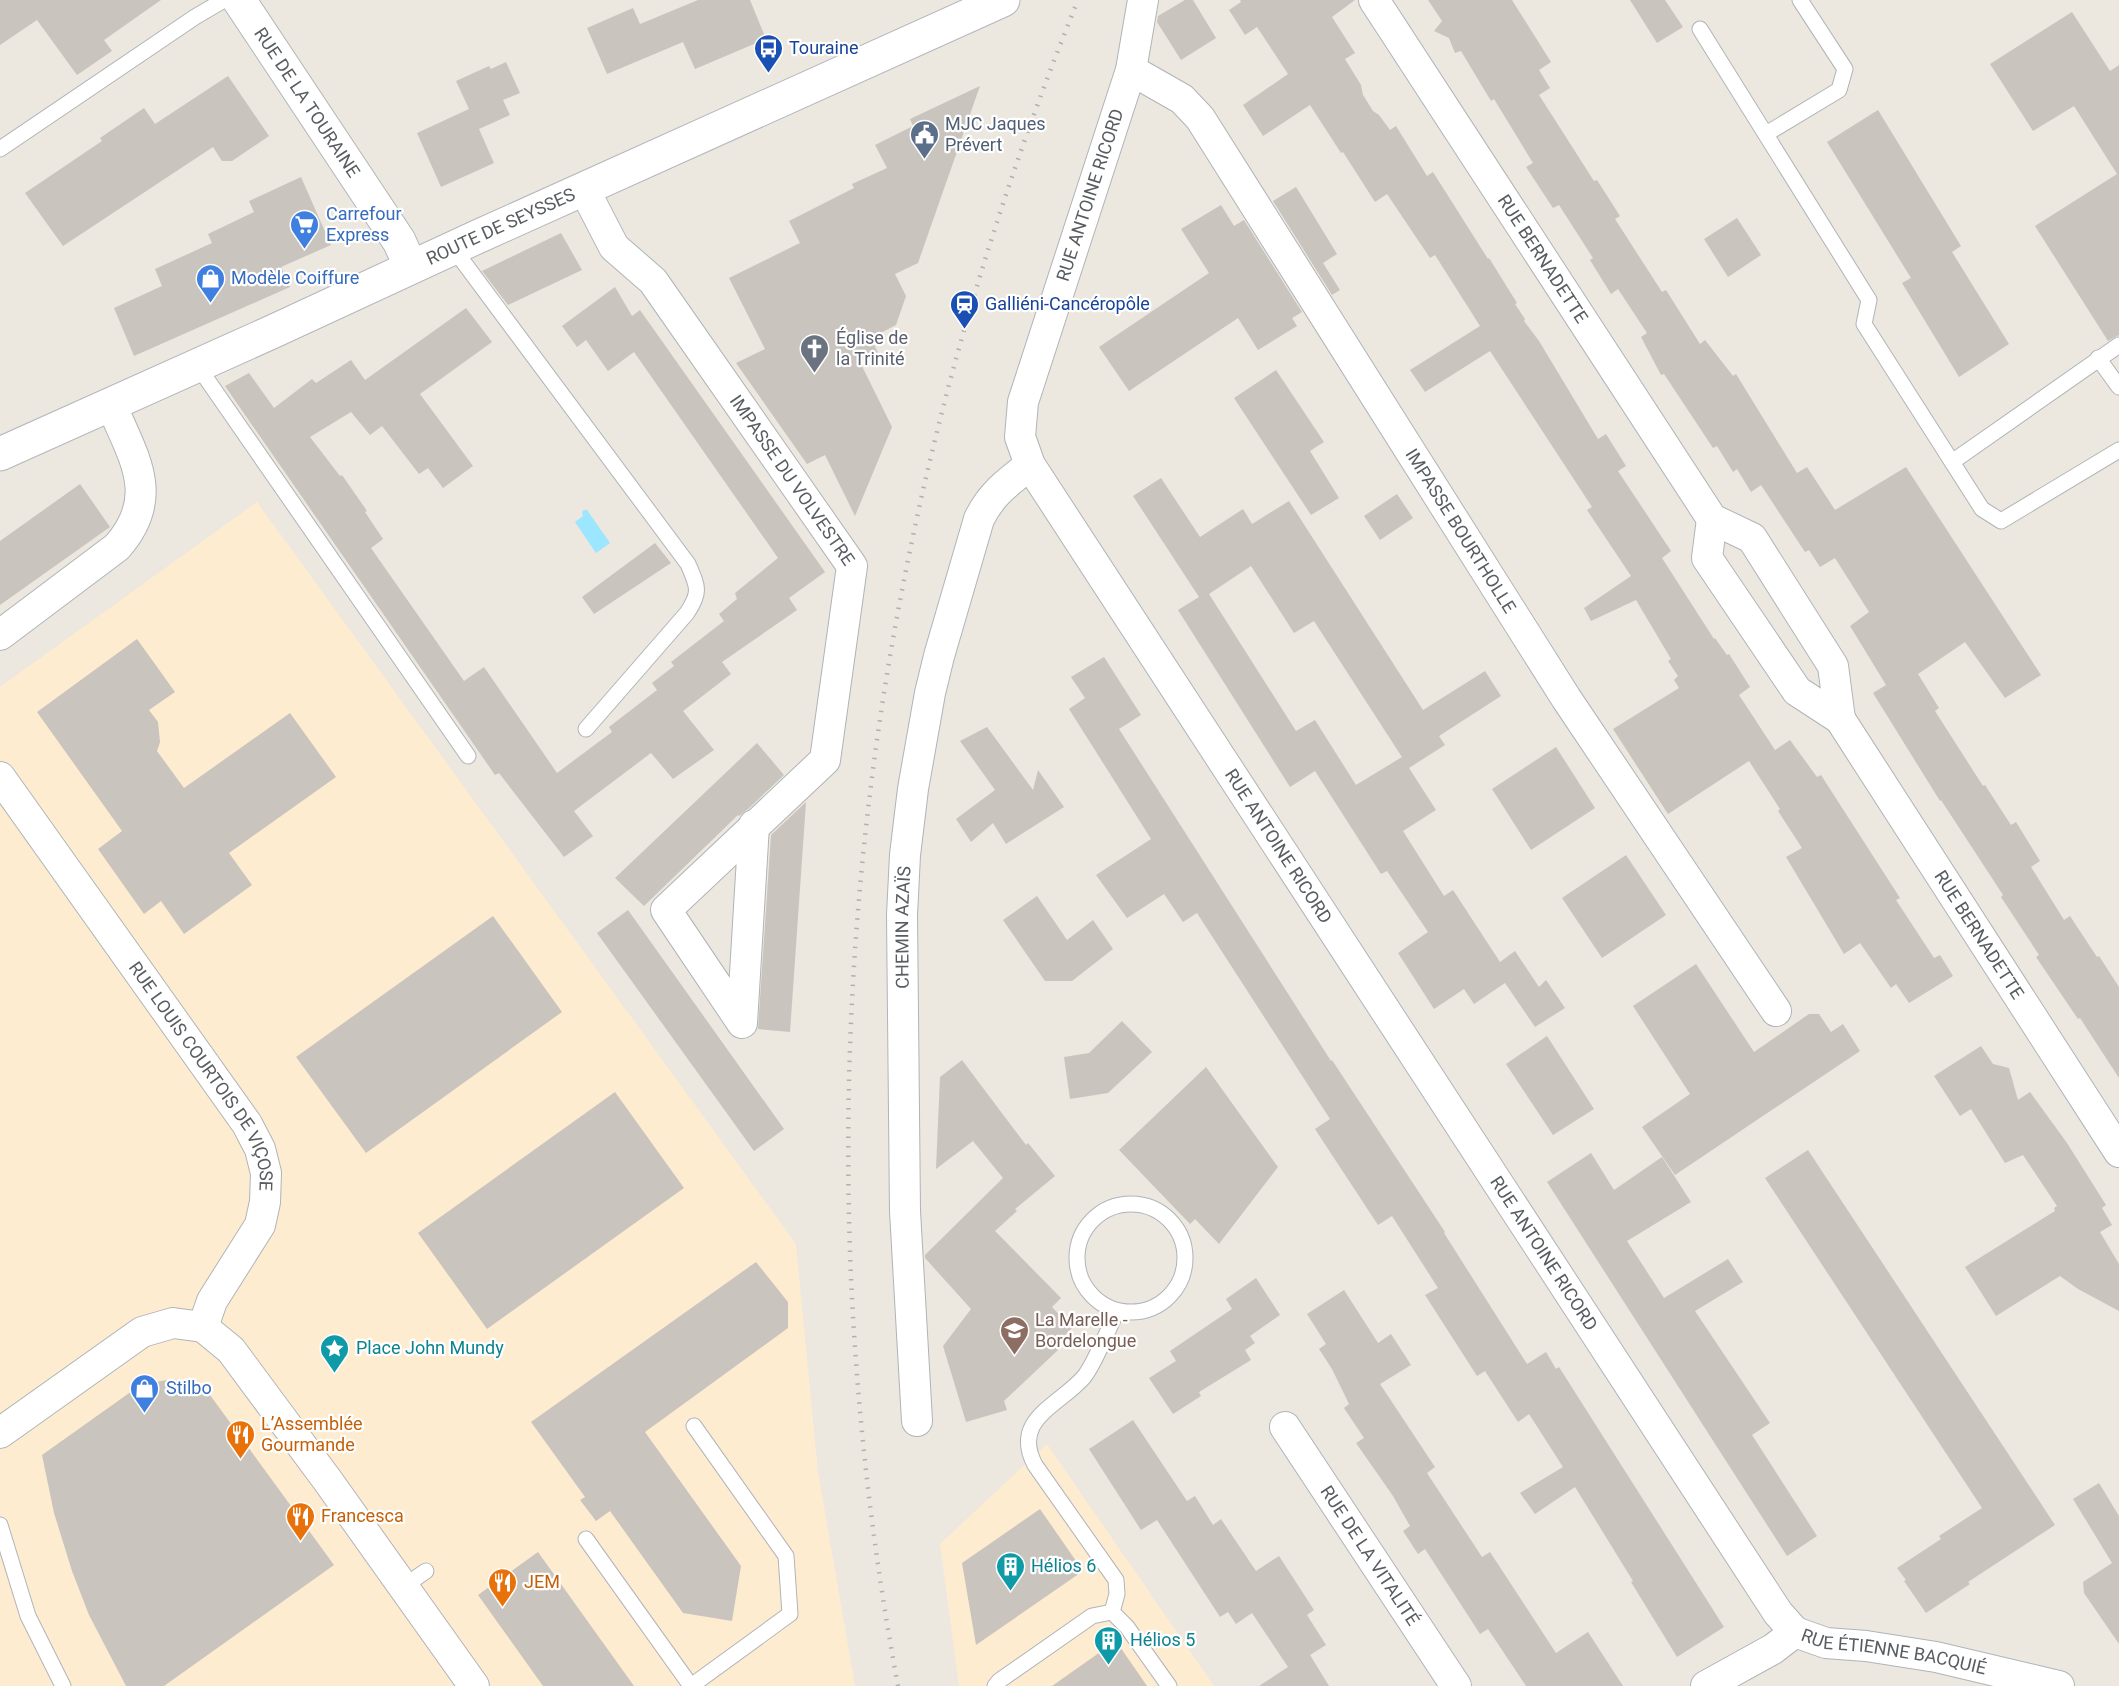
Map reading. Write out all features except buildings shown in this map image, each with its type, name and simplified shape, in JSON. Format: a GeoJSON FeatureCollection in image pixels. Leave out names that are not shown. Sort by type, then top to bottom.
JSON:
{"type":"FeatureCollection","features":[{"type":"Feature","properties":{"kind":"main road","name":"RUE DE LA TOURAINE"},"geometry":{"type":"LineString","coordinates":[[239,0],[399,241],[411,267]]}},
{"type":"Feature","properties":{"kind":"main road","name":"ROUTE DE SEYSSES"},"geometry":{"type":"LineString","coordinates":[[0,454],[1004,0]]}},
{"type":"Feature","properties":{"kind":"street","name":"RUE ANTOINE RICORD"},"geometry":{"type":"LineString","coordinates":[[1143,0],[1131,70],[1026,392],[1020,437],[1030,465],[1778,1613],[1795,1632]]}},
{"type":"Feature","properties":{"kind":"street","name":"RUE BERNADETTE"},"geometry":{"type":"LineString","coordinates":[[1374,0],[1712,519],[1752,538],[1833,666],[1840,718],[2119,1152]]}},
{"type":"Feature","properties":{"kind":"street","name":"IMPASSE BOURTHOLLE"},"geometry":{"type":"LineString","coordinates":[[1131,70],[1182,99],[1200,118],[1566,698],[1776,1011]]}},
{"type":"Feature","properties":{"kind":"street","name":"IMPASSE DU VOLVESTRE"},"geometry":{"type":"LineString","coordinates":[[584,189],[614,247],[653,281],[852,566],[825,760],[754,825],[666,910],[742,1023],[754,825]]}},
{"type":"Feature","properties":{"kind":"street"},"geometry":{"type":"LineString","coordinates":[[0,635],[117,547],[130,532],[138,514],[142,491],[139,470],[111,404]]}},
{"type":"Feature","properties":{"kind":"street","name":"CHEMIN AZAÏS"},"geometry":{"type":"LineString","coordinates":[[917,1421],[905,1211],[902,915],[905,855],[913,789],[930,693],[979,519],[994,494],[1030,465]]}},
{"type":"Feature","properties":{"kind":"street","name":"RUE BERNADETTE"},"geometry":{"type":"LineString","coordinates":[[1712,519],[1707,558],[1797,691],[1840,718]]}},
{"type":"Feature","properties":{"kind":"street","name":"RUE LOUIS COURTOIS DE VIÇOSE"},"geometry":{"type":"LineString","coordinates":[[0,777],[247,1124],[260,1149],[266,1173],[265,1203],[260,1225],[212,1301],[202,1327]]}},
{"type":"Feature","properties":{"kind":"street"},"geometry":{"type":"LineString","coordinates":[[0,1433],[142,1332],[173,1323],[202,1327],[231,1350],[328,1481],[415,1579],[474,1686]]}},
{"type":"Feature","properties":{"kind":"street","name":"RUE DE LA VITALITÉ"},"geometry":{"type":"LineString","coordinates":[[1285,1427],[1456,1686]]}},
{"type":"Feature","properties":{"kind":"street","name":"RUE ÉTIENNE BACQUIÉ"},"geometry":{"type":"LineString","coordinates":[[1706,1686],[1773,1649],[1795,1632],[1826,1644],[1866,1646],[1936,1657],[2059,1686]]}},
{"type":"Feature","properties":{"kind":"lane"},"geometry":{"type":"LineString","coordinates":[[0,149],[195,17],[224,0]]}},
{"type":"Feature","properties":{"kind":"lane"},"geometry":{"type":"LineString","coordinates":[[1766,134],[1839,90],[1845,69],[1800,0]]}},
{"type":"Feature","properties":{"kind":"lane"},"geometry":{"type":"LineString","coordinates":[[1700,29],[1869,300],[1864,324],[1982,510],[2001,521],[2119,450]]}},
{"type":"Feature","properties":{"kind":"lane"},"geometry":{"type":"LineString","coordinates":[[453,248],[688,564],[697,585],[696,599],[687,613],[586,729]]}},
{"type":"Feature","properties":{"kind":"lane"},"geometry":{"type":"LineString","coordinates":[[1952,462],[2119,345]]}},
{"type":"Feature","properties":{"kind":"lane"},"geometry":{"type":"LineString","coordinates":[[2098,358],[2119,387]]}},
{"type":"Feature","properties":{"kind":"lane"},"geometry":{"type":"LineString","coordinates":[[196,365],[468,756]]}},
{"type":"Feature","properties":{"kind":"lane"},"geometry":{"type":"LineString","coordinates":[[1121,1205],[1145,1206],[1167,1217],[1181,1237],[1186,1260],[1180,1284],[1164,1302],[1149,1309],[1141,1312],[1117,1311],[1096,1300],[1081,1280],[1077,1256],[1083,1233],[1099,1214],[1121,1205]]}},
{"type":"Feature","properties":{"kind":"lane"},"geometry":{"type":"LineString","coordinates":[[1112,1612],[1117,1594],[1116,1580],[1035,1465],[1027,1443],[1034,1421],[1085,1377],[1117,1311]]}},
{"type":"Feature","properties":{"kind":"lane"},"geometry":{"type":"LineString","coordinates":[[586,1539],[691,1686],[790,1614],[786,1556],[694,1426]]}},
{"type":"Feature","properties":{"kind":"lane"},"geometry":{"type":"LineString","coordinates":[[0,1525],[28,1616],[63,1686]]}},
{"type":"Feature","properties":{"kind":"lane"},"geometry":{"type":"LineString","coordinates":[[995,1686],[1092,1616],[1112,1612]]}},
{"type":"Feature","properties":{"kind":"lane"},"geometry":{"type":"LineString","coordinates":[[1112,1612],[1127,1627],[1169,1686]]}},
{"type":"Feature","properties":{"kind":"shaded area"},"geometry":{"type":"Polygon","coordinates":[[[257,502],[796,1244],[818,1472],[855,1686],[0,1686],[0,687],[257,502]]]}},
{"type":"Feature","properties":{"kind":"shaded area"},"geometry":{"type":"Polygon","coordinates":[[[1047,1444],[1214,1686],[959,1686],[940,1544],[1047,1444]]]}},
{"type":"Feature","properties":{"kind":"water"},"geometry":{"type":"Polygon","coordinates":[[[584,510],[587,510],[610,543],[596,553],[575,522],[583,516],[584,510]]]}},
{"type":"Feature","properties":{"kind":"railway"},"geometry":{"type":"LineString","coordinates":[[898,1686],[866,1471],[850,1256],[850,1042],[866,830],[897,619],[942,410],[1003,204],[1078,0]]}},
{"type":"Feature","properties":{"kind":"place","name":"Touraine"},"geometry":{"type":"Point","coordinates":[768,74]}},
{"type":"Feature","properties":{"kind":"place","name":"MJC Jaques Prévert"},"geometry":{"type":"Point","coordinates":[924,160]}},
{"type":"Feature","properties":{"kind":"place","name":"Carrefour Express"},"geometry":{"type":"Point","coordinates":[305,250]}},
{"type":"Feature","properties":{"kind":"place","name":"Modèle Coiffure"},"geometry":{"type":"Point","coordinates":[210,304]}},
{"type":"Feature","properties":{"kind":"place","name":"Galliéni-Cancéropôle"},"geometry":{"type":"Point","coordinates":[964,330]}},
{"type":"Feature","properties":{"kind":"place","name":"Église de la Trinité"},"geometry":{"type":"Point","coordinates":[815,374]}},
{"type":"Feature","properties":{"kind":"place","name":"La Marelle - Bordelongue"},"geometry":{"type":"Point","coordinates":[1014,1356]}},
{"type":"Feature","properties":{"kind":"place","name":"Place John Mundy"},"geometry":{"type":"Point","coordinates":[335,1374]}},
{"type":"Feature","properties":{"kind":"place","name":"Stilbo"},"geometry":{"type":"Point","coordinates":[145,1414]}},
{"type":"Feature","properties":{"kind":"place","name":"L’Assemblée Gourmande"},"geometry":{"type":"Point","coordinates":[240,1460]}},
{"type":"Feature","properties":{"kind":"place","name":"Francesca"},"geometry":{"type":"Point","coordinates":[300,1542]}},
{"type":"Feature","properties":{"kind":"place","name":"Hélios 6"},"geometry":{"type":"Point","coordinates":[1010,1592]}},
{"type":"Feature","properties":{"kind":"place","name":"JEM"},"geometry":{"type":"Point","coordinates":[503,1608]}},
{"type":"Feature","properties":{"kind":"place","name":"Hélios 5"},"geometry":{"type":"Point","coordinates":[1109,1666]}}]}
